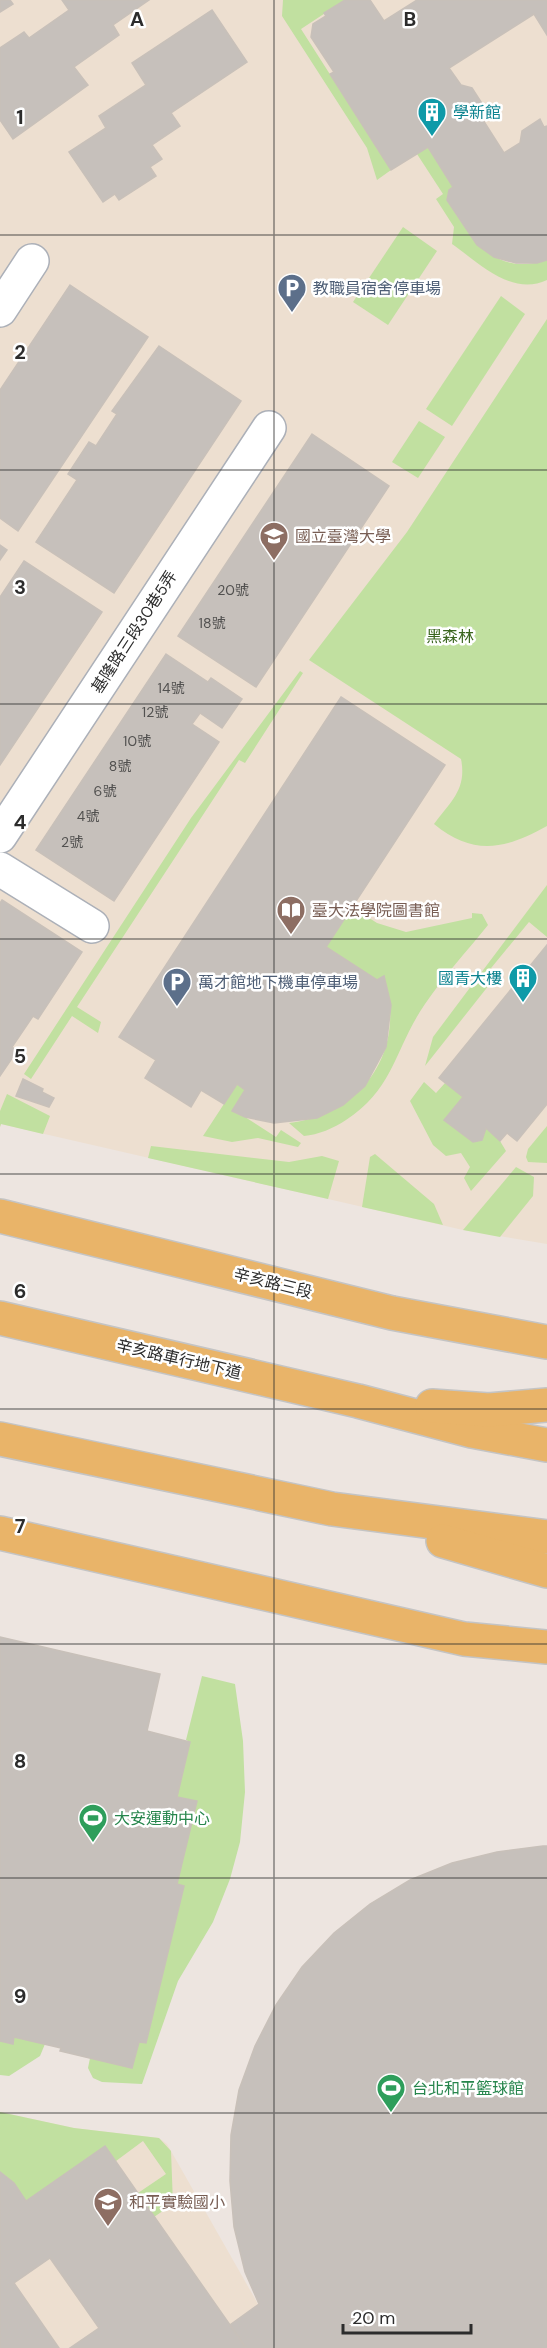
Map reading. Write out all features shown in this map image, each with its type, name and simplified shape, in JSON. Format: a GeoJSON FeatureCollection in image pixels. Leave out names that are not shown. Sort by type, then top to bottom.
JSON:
{"type":"FeatureCollection","features":[{"type":"Feature","properties":{"kind":"main road","name":"辛亥路三段"},"geometry":{"type":"LineString","coordinates":[[0,1216],[392,1313],[547,1342]]}},
{"type":"Feature","properties":{"kind":"main road","name":"辛亥路車行地下道"},"geometry":{"type":"LineString","coordinates":[[0,1318],[358,1401]]}},
{"type":"Feature","properties":{"kind":"main road"},"geometry":{"type":"LineString","coordinates":[[358,1401],[489,1410],[547,1406]]}},
{"type":"Feature","properties":{"kind":"main road"},"geometry":{"type":"LineString","coordinates":[[358,1401],[472,1431],[547,1445]]}},
{"type":"Feature","properties":{"kind":"main road"},"geometry":{"type":"LineString","coordinates":[[0,1439],[332,1509],[547,1571]]}},
{"type":"Feature","properties":{"kind":"main road"},"geometry":{"type":"LineString","coordinates":[[332,1509],[547,1537]]}},
{"type":"Feature","properties":{"kind":"main road"},"geometry":{"type":"LineString","coordinates":[[0,1533],[464,1639],[547,1647]]}},
{"type":"Feature","properties":{"kind":"lane"},"geometry":{"type":"LineString","coordinates":[[0,310],[32,261]]}},
{"type":"Feature","properties":{"kind":"lane","name":"基隆路三段30巷5弄"},"geometry":{"type":"LineString","coordinates":[[0,836],[269,428]]}},
{"type":"Feature","properties":{"kind":"lane"},"geometry":{"type":"LineString","coordinates":[[0,869],[92,926]]}},
{"type":"Feature","properties":{"kind":"shaded area","name":"國立臺灣大學"},"geometry":{"type":"Polygon","coordinates":[[[0,0],[547,0],[547,1244],[463,1230],[1,1124],[0,1127],[0,0]]]}},
{"type":"Feature","properties":{"kind":"shaded area","name":"和平實驗國小"},"geometry":{"type":"Polygon","coordinates":[[[0,2112],[74,2128],[159,2138],[167,2144],[283,2348],[0,2348],[0,2112]]]}},
{"type":"Feature","properties":{"kind":"green space"},"geometry":{"type":"Polygon","coordinates":[[[283,0],[345,0],[301,29],[391,170],[377,180],[367,148],[282,16],[283,0]]]}},
{"type":"Feature","properties":{"kind":"green space"},"geometry":{"type":"Polygon","coordinates":[[[428,147],[453,187],[449,190],[447,200],[475,240],[498,259],[512,263],[528,264],[547,260],[547,280],[534,284],[509,281],[497,276],[452,244],[454,227],[436,199],[443,194],[417,154],[428,147]]]}},
{"type":"Feature","properties":{"kind":"green space"},"geometry":{"type":"Polygon","coordinates":[[[403,227],[437,251],[388,325],[353,302],[403,227]]]}},
{"type":"Feature","properties":{"kind":"green space"},"geometry":{"type":"Polygon","coordinates":[[[501,296],[525,314],[452,426],[426,409],[501,296]]]}},
{"type":"Feature","properties":{"kind":"green space","name":"黑森林"},"geometry":{"type":"Polygon","coordinates":[[[547,319],[547,826],[503,844],[476,845],[448,834],[434,824],[460,787],[461,759],[309,660],[407,532],[547,319]]]}},
{"type":"Feature","properties":{"kind":"green space"},"geometry":{"type":"Polygon","coordinates":[[[419,421],[445,437],[418,478],[392,462],[419,421]]]}},
{"type":"Feature","properties":{"kind":"green space"},"geometry":{"type":"Polygon","coordinates":[[[300,671],[303,673],[245,763],[239,760],[77,1007],[101,1022],[98,1033],[72,1016],[31,1079],[24,1074],[191,818],[300,671]]]}},
{"type":"Feature","properties":{"kind":"green space"},"geometry":{"type":"Polygon","coordinates":[[[547,885],[547,937],[529,922],[487,973],[493,980],[425,1066],[433,1037],[547,885]]]}},
{"type":"Feature","properties":{"kind":"green space"},"geometry":{"type":"Polygon","coordinates":[[[352,907],[377,923],[406,932],[472,918],[472,913],[482,914],[488,925],[425,1004],[375,1095],[341,1123],[320,1133],[304,1136],[289,1123],[316,1117],[339,1107],[358,1092],[373,1074],[384,1052],[389,1029],[390,1004],[384,977],[377,980],[326,947],[352,907]]]}},
{"type":"Feature","properties":{"kind":"green space"},"geometry":{"type":"Polygon","coordinates":[[[424,1082],[436,1093],[445,1083],[463,1097],[445,1120],[473,1142],[482,1140],[486,1128],[500,1141],[506,1151],[471,1191],[464,1178],[470,1167],[461,1153],[446,1156],[433,1145],[410,1101],[424,1082]]]}},
{"type":"Feature","properties":{"kind":"green space"},"geometry":{"type":"Polygon","coordinates":[[[237,1084],[245,1090],[245,1117],[276,1137],[281,1130],[301,1143],[298,1147],[258,1138],[232,1142],[203,1136],[237,1084]]]}},
{"type":"Feature","properties":{"kind":"green space"},"geometry":{"type":"Polygon","coordinates":[[[7,1094],[50,1116],[43,1134],[1,1124],[0,1127],[0,1111],[7,1094]]]}},
{"type":"Feature","properties":{"kind":"green space"},"geometry":{"type":"Polygon","coordinates":[[[547,1126],[547,1163],[528,1162],[526,1157],[528,1149],[547,1126]]]}},
{"type":"Feature","properties":{"kind":"green space"},"geometry":{"type":"Polygon","coordinates":[[[151,1146],[289,1162],[322,1156],[339,1161],[328,1199],[148,1158],[151,1146]]]}},
{"type":"Feature","properties":{"kind":"green space"},"geometry":{"type":"Polygon","coordinates":[[[375,1154],[434,1204],[443,1225],[362,1207],[370,1157],[375,1154]]]}},
{"type":"Feature","properties":{"kind":"green space"},"geometry":{"type":"Polygon","coordinates":[[[516,1167],[534,1177],[533,1196],[500,1237],[463,1230],[516,1167]]]}},
{"type":"Feature","properties":{"kind":"green space"},"geometry":{"type":"Polygon","coordinates":[[[202,1676],[235,1684],[243,1741],[245,1792],[240,1842],[230,1879],[213,1922],[178,1981],[142,2084],[102,2082],[93,2078],[88,2068],[90,2058],[132,2068],[139,2042],[146,2043],[184,1886],[177,1884],[196,1801],[177,1797],[190,1742],[186,1740],[202,1676]]]}},
{"type":"Feature","properties":{"kind":"green space"},"geometry":{"type":"Polygon","coordinates":[[[14,2037],[45,2044],[40,2056],[9,2076],[0,2075],[0,2041],[12,2044],[14,2037]]]}},
{"type":"Feature","properties":{"kind":"green space"},"geometry":{"type":"Polygon","coordinates":[[[0,2112],[74,2128],[159,2138],[171,2151],[173,2204],[154,2217],[138,2193],[166,2174],[143,2141],[116,2161],[105,2147],[26,2201],[14,2183],[0,2172],[0,2112]]]}},
{"type":"Feature","properties":{"kind":"building"},"geometry":{"type":"Polygon","coordinates":[[[0,0],[10,0],[13,4],[0,12],[0,0]]]}},
{"type":"Feature","properties":{"kind":"building"},"geometry":{"type":"Polygon","coordinates":[[[62,0],[149,0],[113,25],[119,35],[74,67],[88,85],[13,139],[0,120],[0,48],[24,32],[29,38],[69,10],[62,0]]]}},
{"type":"Feature","properties":{"kind":"building","name":"學新館"},"geometry":{"type":"Polygon","coordinates":[[[345,0],[370,0],[384,21],[417,0],[547,0],[547,35],[534,14],[449,68],[461,85],[472,88],[483,105],[476,109],[504,153],[520,143],[522,131],[540,119],[544,127],[547,126],[547,260],[537,263],[516,263],[494,257],[477,245],[447,200],[449,190],[453,187],[428,147],[391,170],[330,74],[334,72],[311,37],[313,24],[326,16],[324,13],[345,0]]]}},
{"type":"Feature","properties":{"kind":"building"},"geometry":{"type":"Polygon","coordinates":[[[212,10],[247,62],[171,113],[180,126],[152,145],[162,159],[150,167],[156,176],[119,200],[115,194],[103,202],[69,152],[106,128],[99,116],[146,85],[132,63],[212,10]]]}},
{"type":"Feature","properties":{"kind":"building"},"geometry":{"type":"Polygon","coordinates":[[[70,285],[148,337],[18,531],[0,518],[0,390],[70,285]]]}},
{"type":"Feature","properties":{"kind":"building"},"geometry":{"type":"Polygon","coordinates":[[[159,346],[241,401],[114,593],[36,542],[77,480],[68,474],[89,442],[96,446],[117,414],[112,411],[159,346]]]}},
{"type":"Feature","properties":{"kind":"building"},"geometry":{"type":"Polygon","coordinates":[[[312,434],[389,486],[256,687],[178,636],[312,434]]]}},
{"type":"Feature","properties":{"kind":"building"},"geometry":{"type":"Polygon","coordinates":[[[0,545],[7,550],[0,560],[0,545]]]}},
{"type":"Feature","properties":{"kind":"building"},"geometry":{"type":"Polygon","coordinates":[[[24,561],[102,612],[0,765],[0,597],[24,561]]]}},
{"type":"Feature","properties":{"kind":"building"},"geometry":{"type":"Polygon","coordinates":[[[166,654],[208,682],[211,678],[242,699],[222,728],[200,713],[192,724],[219,742],[114,901],[36,850],[166,654]]]}},
{"type":"Feature","properties":{"kind":"building"},"geometry":{"type":"Polygon","coordinates":[[[341,697],[445,765],[326,947],[377,980],[384,976],[391,1005],[386,1047],[365,1086],[343,1105],[317,1118],[274,1123],[245,1117],[232,1111],[245,1090],[237,1084],[224,1104],[201,1090],[191,1107],[145,1078],[156,1060],[119,1037],[341,697]]]}},
{"type":"Feature","properties":{"kind":"building"},"geometry":{"type":"Polygon","coordinates":[[[2,900],[82,952],[38,1019],[33,1016],[12,1047],[17,1051],[0,1076],[0,903],[2,900]]]}},
{"type":"Feature","properties":{"kind":"building","name":"國青大樓"},"geometry":{"type":"Polygon","coordinates":[[[547,945],[547,1104],[517,1141],[507,1133],[500,1141],[486,1128],[482,1140],[473,1142],[444,1120],[463,1097],[439,1078],[547,945]]]}},
{"type":"Feature","properties":{"kind":"building"},"geometry":{"type":"Polygon","coordinates":[[[23,1079],[43,1089],[42,1092],[54,1098],[49,1107],[16,1096],[23,1079]]]}},
{"type":"Feature","properties":{"kind":"building","name":"大安運動中心"},"geometry":{"type":"Polygon","coordinates":[[[0,1637],[160,1674],[147,1731],[190,1742],[177,1797],[197,1801],[177,1884],[184,1886],[146,2043],[139,2042],[132,2068],[60,2051],[61,2048],[14,2037],[13,2044],[0,2041],[0,1637]]]}},
{"type":"Feature","properties":{"kind":"building","name":"台北和平籃球館"},"geometry":{"type":"Polygon","coordinates":[[[547,1846],[547,2348],[246,2348],[230,2325],[259,2304],[245,2272],[234,2227],[230,2181],[231,2135],[239,2090],[255,2046],[276,2005],[302,1967],[334,1933],[370,1904],[410,1880],[452,1863],[497,1852],[547,1846]]]}},
{"type":"Feature","properties":{"kind":"building"},"geometry":{"type":"Polygon","coordinates":[[[105,2146],[246,2348],[70,2348],[99,2328],[50,2258],[14,2283],[59,2348],[0,2348],[0,2172],[14,2183],[26,2201],[105,2146]]]}},
{"type":"Feature","properties":{"kind":"place","name":"學新館"},"geometry":{"type":"Point","coordinates":[432,138]}},
{"type":"Feature","properties":{"kind":"place","name":"教職員宿舍停車場"},"geometry":{"type":"Point","coordinates":[292,314]}},
{"type":"Feature","properties":{"kind":"place","name":"國立臺灣大學"},"geometry":{"type":"Point","coordinates":[274,562]}},
{"type":"Feature","properties":{"kind":"place","name":"臺大法學院圖書館"},"geometry":{"type":"Point","coordinates":[291,936]}},
{"type":"Feature","properties":{"kind":"place","name":"國青大樓"},"geometry":{"type":"Point","coordinates":[523,1004]}},
{"type":"Feature","properties":{"kind":"place","name":"萬才館地下機車停車場"},"geometry":{"type":"Point","coordinates":[177,1008]}},
{"type":"Feature","properties":{"kind":"place","name":"大安運動中心"},"geometry":{"type":"Point","coordinates":[93,1844]}},
{"type":"Feature","properties":{"kind":"place","name":"台北和平籃球館"},"geometry":{"type":"Point","coordinates":[391,2114]}},
{"type":"Feature","properties":{"kind":"place","name":"和平實驗國小"},"geometry":{"type":"Point","coordinates":[108,2228]}}]}
